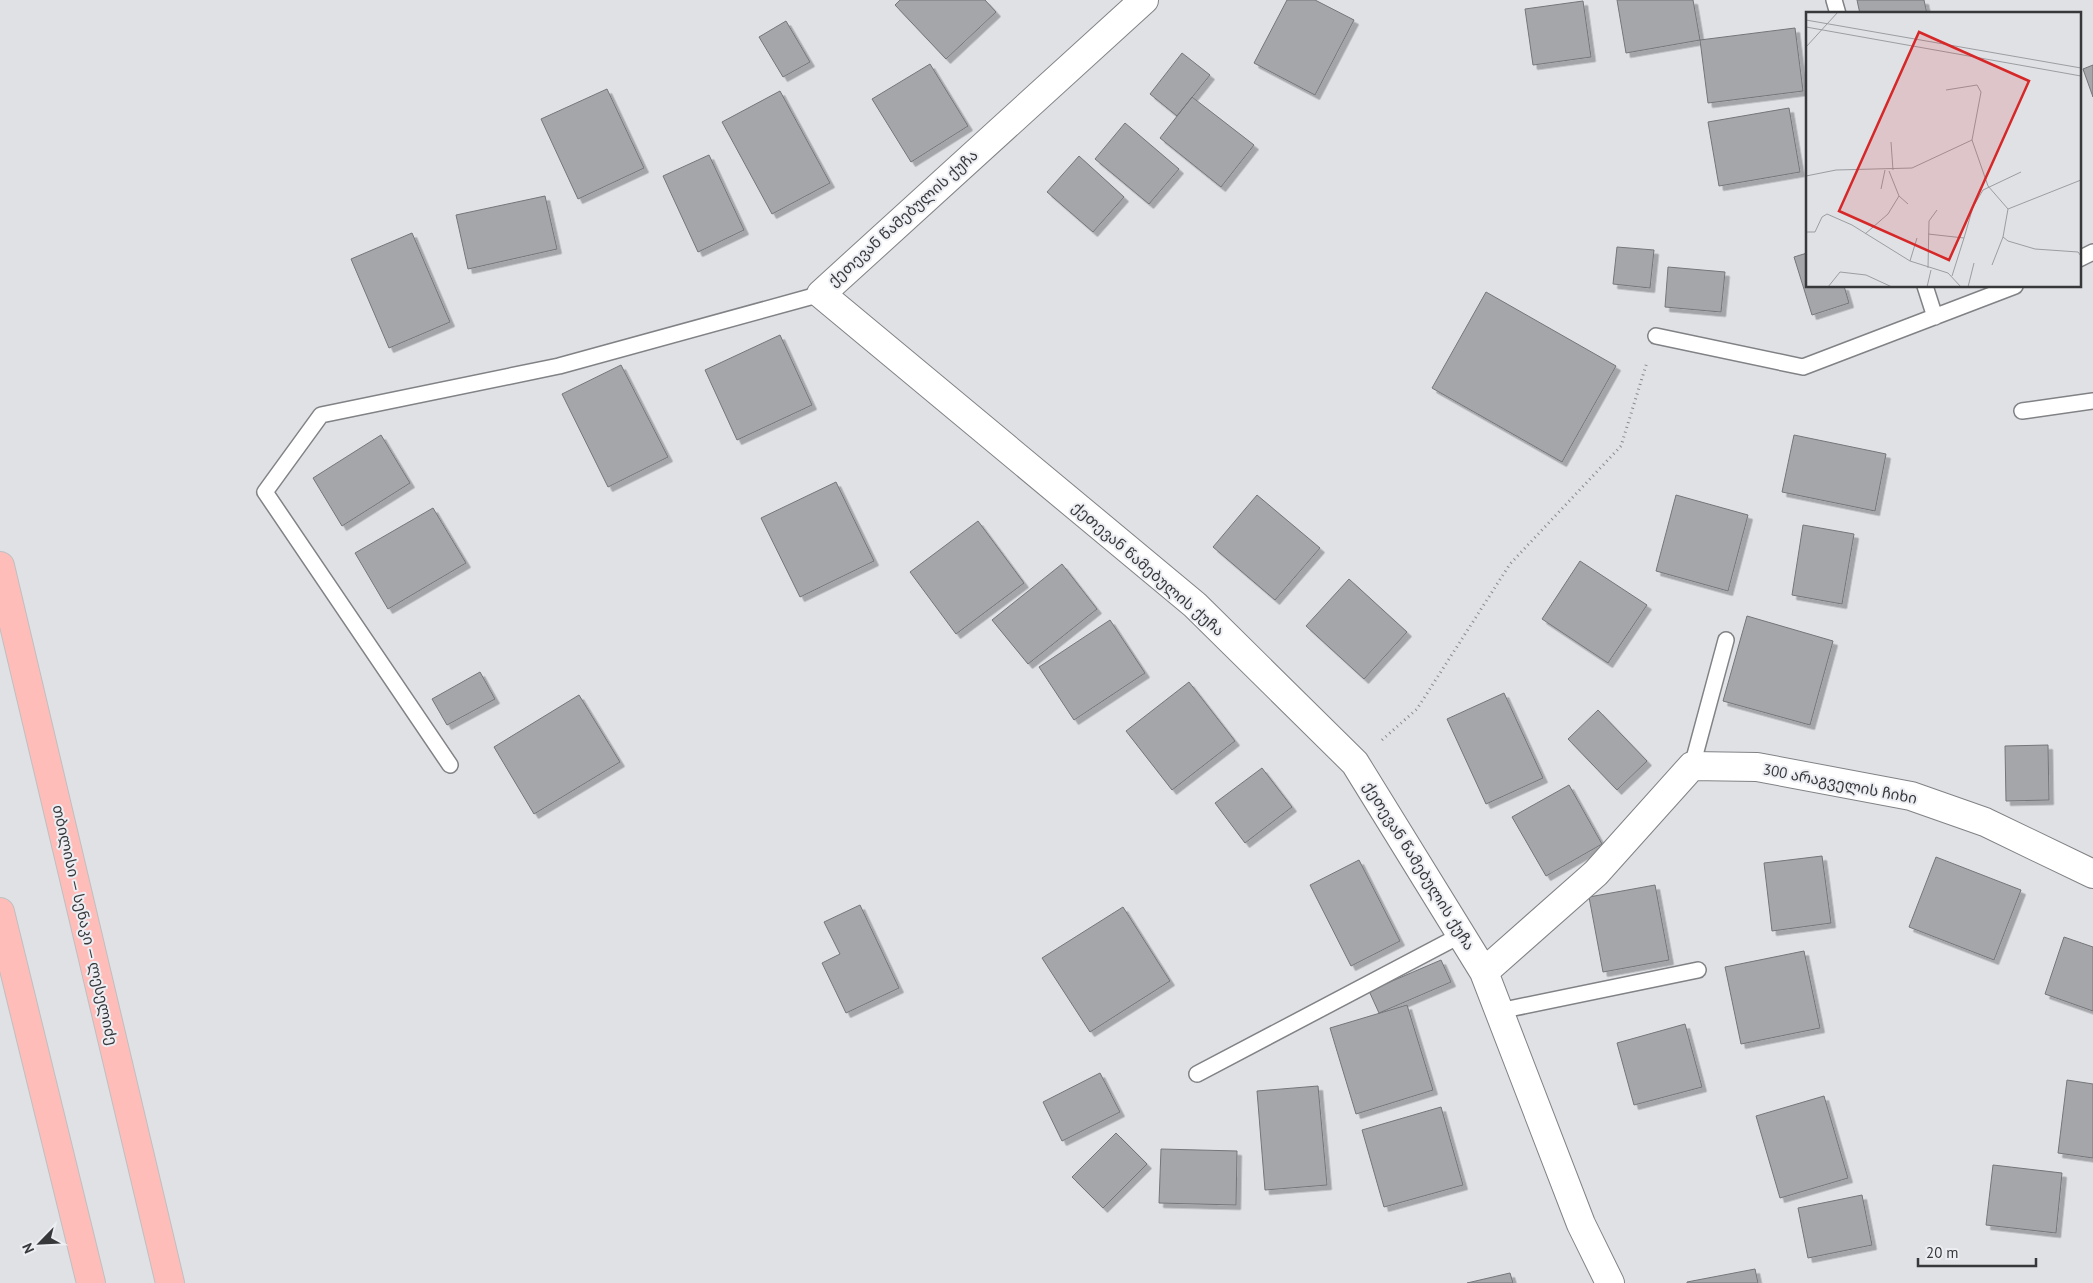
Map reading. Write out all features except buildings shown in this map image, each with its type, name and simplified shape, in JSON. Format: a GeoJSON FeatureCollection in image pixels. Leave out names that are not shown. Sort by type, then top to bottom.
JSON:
{"type":"FeatureCollection","features":[{"type":"Feature","properties":{"kind":"highway","name":"თბილისი — სენაკი — ლესელიძე"},"geometry":{"type":"LineString","coordinates":[[0,566],[170,1283]]}},
{"type":"Feature","properties":{"kind":"highway"},"geometry":{"type":"LineString","coordinates":[[0,912],[92,1283]]}},
{"type":"Feature","properties":{"kind":"street","name":"ქეთევან წამებულის ქუჩა"},"geometry":{"type":"LineString","coordinates":[[1144,0],[821,294],[1195,605],[1355,763],[1484,972],[1581,1224],[1610,1283]]}},
{"type":"Feature","properties":{"kind":"street","name":"300 არაგველის ჩიხი"},"geometry":{"type":"LineString","coordinates":[[1692,766],[1757,767],[1911,796],[1984,822],[2093,874]]}},
{"type":"Feature","properties":{"kind":"street"},"geometry":{"type":"LineString","coordinates":[[1484,972],[1596,874],[1692,766]]}},
{"type":"Feature","properties":{"kind":"lane"},"geometry":{"type":"LineString","coordinates":[[2080,258],[2093,252]]}},
{"type":"Feature","properties":{"kind":"lane"},"geometry":{"type":"LineString","coordinates":[[1926,288],[1935,317]]}},
{"type":"Feature","properties":{"kind":"lane"},"geometry":{"type":"LineString","coordinates":[[1656,336],[1803,367],[2010,288]]}},
{"type":"Feature","properties":{"kind":"lane"},"geometry":{"type":"LineString","coordinates":[[450,765],[265,492],[321,415],[559,366],[821,294]]}},
{"type":"Feature","properties":{"kind":"lane"},"geometry":{"type":"LineString","coordinates":[[2022,412],[2093,401]]}},
{"type":"Feature","properties":{"kind":"lane"},"geometry":{"type":"LineString","coordinates":[[1692,766],[1726,640]]}},
{"type":"Feature","properties":{"kind":"lane"},"geometry":{"type":"LineString","coordinates":[[1197,1074],[1461,935]]}},
{"type":"Feature","properties":{"kind":"lane"},"geometry":{"type":"LineString","coordinates":[[1499,1011],[1698,970]]}},
{"type":"Feature","properties":{"kind":"path"},"geometry":{"type":"LineString","coordinates":[[1355,763],[1417,709],[1510,564],[1621,446],[1656,336]]}}]}
